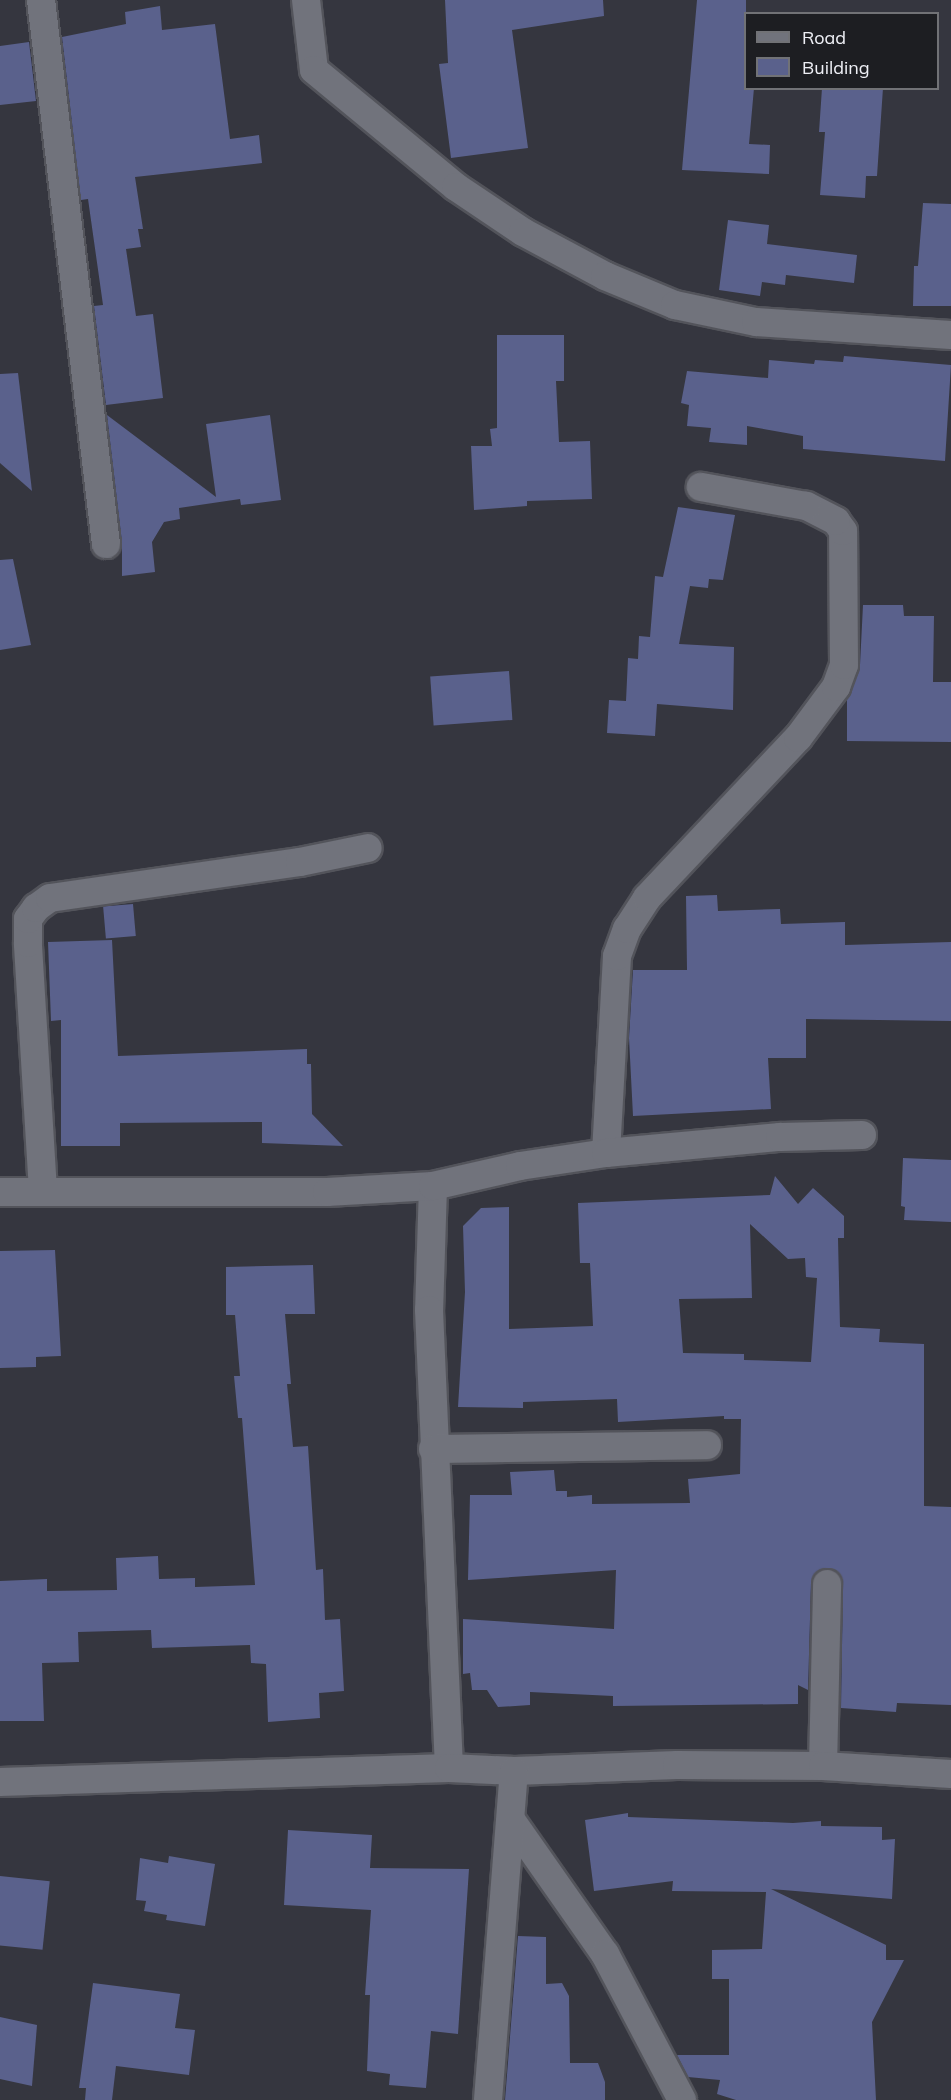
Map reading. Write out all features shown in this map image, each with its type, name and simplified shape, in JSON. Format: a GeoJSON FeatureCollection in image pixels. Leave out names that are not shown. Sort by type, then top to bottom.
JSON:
{"type":"FeatureCollection","features":[{"type":"Feature","properties":{"kind":"street"},"geometry":{"type":"LineString","coordinates":[[41,0],[106,544]]}},
{"type":"Feature","properties":{"kind":"street"},"geometry":{"type":"LineString","coordinates":[[306,0],[314,70],[456,187],[523,232],[605,276],[675,305],[756,322],[951,336]]}},
{"type":"Feature","properties":{"kind":"street"},"geometry":{"type":"LineString","coordinates":[[606,1153],[617,956],[627,929],[647,898],[798,738],[836,687],[844,665],[843,531],[837,521],[806,506],[700,487]]}},
{"type":"Feature","properties":{"kind":"street"},"geometry":{"type":"LineString","coordinates":[[43,1191],[28,943],[28,919],[36,908],[50,898],[300,862],[368,848]]}},
{"type":"Feature","properties":{"kind":"street"},"geometry":{"type":"LineString","coordinates":[[0,1192],[327,1192],[433,1186],[520,1166],[606,1153],[780,1137],[862,1135]]}},
{"type":"Feature","properties":{"kind":"street"},"geometry":{"type":"LineString","coordinates":[[433,1186],[429,1310],[433,1449],[449,1768]]}},
{"type":"Feature","properties":{"kind":"street"},"geometry":{"type":"LineString","coordinates":[[433,1449],[707,1445]]}},
{"type":"Feature","properties":{"kind":"street"},"geometry":{"type":"LineString","coordinates":[[823,1766],[827,1584]]}},
{"type":"Feature","properties":{"kind":"street"},"geometry":{"type":"LineString","coordinates":[[0,1782],[449,1768],[514,1771],[677,1765],[823,1766],[951,1774]]}},
{"type":"Feature","properties":{"kind":"street"},"geometry":{"type":"LineString","coordinates":[[488,2100],[514,1771]]}},
{"type":"Feature","properties":{"kind":"street"},"geometry":{"type":"LineString","coordinates":[[511,1820],[605,1954],[682,2100]]}},
{"type":"Feature","properties":{"kind":"building"},"geometry":{"type":"Polygon","coordinates":[[[445,0],[603,0],[604,16],[512,30],[528,148],[451,158],[439,64],[448,63],[445,0]]]}},
{"type":"Feature","properties":{"kind":"building"},"geometry":{"type":"Polygon","coordinates":[[[697,0],[746,0],[744,90],[754,90],[749,144],[770,145],[769,174],[682,170],[697,0]]]}},
{"type":"Feature","properties":{"kind":"building"},"geometry":{"type":"Polygon","coordinates":[[[160,6],[162,30],[215,24],[230,139],[259,135],[262,163],[135,177],[143,229],[138,229],[141,247],[126,249],[136,316],[153,314],[163,398],[106,405],[94,306],[103,305],[88,199],[81,200],[62,37],[126,24],[125,12],[160,6]]]}},
{"type":"Feature","properties":{"kind":"building"},"geometry":{"type":"Polygon","coordinates":[[[29,42],[36,101],[0,105],[0,46],[29,42]]]}},
{"type":"Feature","properties":{"kind":"building"},"geometry":{"type":"Polygon","coordinates":[[[822,90],[883,90],[877,176],[866,176],[865,198],[820,195],[825,132],[819,132],[822,90]]]}},
{"type":"Feature","properties":{"kind":"building"},"geometry":{"type":"Polygon","coordinates":[[[923,203],[951,204],[951,306],[913,306],[914,266],[918,266],[923,203]]]}},
{"type":"Feature","properties":{"kind":"building"},"geometry":{"type":"Polygon","coordinates":[[[728,220],[769,225],[767,244],[857,255],[854,283],[786,275],[785,285],[762,282],[760,296],[719,290],[728,220]]]}},
{"type":"Feature","properties":{"kind":"building"},"geometry":{"type":"Polygon","coordinates":[[[497,335],[564,335],[564,381],[556,381],[559,442],[590,441],[592,499],[527,501],[527,506],[474,510],[471,446],[492,446],[490,429],[497,428],[497,335]]]}},
{"type":"Feature","properties":{"kind":"building"},"geometry":{"type":"Polygon","coordinates":[[[844,356],[951,365],[945,461],[803,449],[803,436],[747,426],[747,445],[709,442],[711,428],[687,426],[689,405],[681,403],[687,371],[768,378],[769,360],[814,364],[815,360],[843,362],[844,356]]]}},
{"type":"Feature","properties":{"kind":"building"},"geometry":{"type":"Polygon","coordinates":[[[18,373],[32,491],[0,463],[0,374],[18,373]]]}},
{"type":"Feature","properties":{"kind":"building"},"geometry":{"type":"Polygon","coordinates":[[[107,415],[216,497],[206,424],[270,415],[281,500],[241,505],[240,499],[179,508],[180,519],[164,522],[152,542],[155,572],[122,576],[122,542],[107,415]]]}},
{"type":"Feature","properties":{"kind":"building"},"geometry":{"type":"Polygon","coordinates":[[[678,507],[735,515],[723,580],[709,579],[708,588],[690,586],[679,644],[734,647],[733,710],[657,704],[655,736],[607,733],[609,700],[626,701],[628,658],[638,659],[639,636],[650,637],[655,576],[663,577],[678,507]]]}},
{"type":"Feature","properties":{"kind":"building"},"geometry":{"type":"Polygon","coordinates":[[[13,559],[31,645],[0,650],[0,560],[13,559]]]}},
{"type":"Feature","properties":{"kind":"building"},"geometry":{"type":"Polygon","coordinates":[[[863,605],[903,605],[904,616],[934,616],[933,682],[951,682],[951,742],[847,741],[847,699],[860,665],[863,605]]]}},
{"type":"Feature","properties":{"kind":"building"},"geometry":{"type":"Polygon","coordinates":[[[509,671],[512,720],[434,725],[430,677],[509,671]]]}},
{"type":"Feature","properties":{"kind":"building"},"geometry":{"type":"Polygon","coordinates":[[[717,895],[718,911],[780,909],[781,924],[845,922],[845,945],[951,942],[951,1021],[806,1019],[806,1058],[768,1058],[771,1109],[633,1116],[629,1038],[633,970],[687,970],[686,896],[717,895]]]}},
{"type":"Feature","properties":{"kind":"building"},"geometry":{"type":"Polygon","coordinates":[[[133,904],[136,936],[106,938],[103,907],[133,904]]]}},
{"type":"Feature","properties":{"kind":"building"},"geometry":{"type":"Polygon","coordinates":[[[112,940],[118,1056],[307,1049],[307,1064],[311,1064],[312,1114],[343,1146],[262,1143],[262,1122],[120,1123],[120,1146],[61,1146],[61,1020],[51,1021],[48,942],[112,940]]]}},
{"type":"Feature","properties":{"kind":"building"},"geometry":{"type":"Polygon","coordinates":[[[903,1158],[951,1160],[951,1222],[904,1220],[905,1207],[901,1206],[903,1158]]]}},
{"type":"Feature","properties":{"kind":"building"},"geometry":{"type":"Polygon","coordinates":[[[775,1176],[798,1204],[813,1188],[844,1216],[844,1238],[838,1238],[840,1327],[880,1329],[879,1342],[924,1344],[924,1506],[951,1507],[951,1705],[897,1703],[896,1712],[841,1708],[843,1584],[836,1570],[827,1568],[819,1570],[811,1583],[808,1690],[798,1685],[798,1704],[613,1706],[613,1696],[530,1692],[530,1705],[498,1707],[487,1690],[472,1690],[470,1673],[463,1674],[463,1619],[614,1629],[616,1570],[468,1580],[470,1495],[512,1495],[510,1472],[554,1470],[556,1491],[567,1491],[567,1497],[592,1495],[592,1504],[690,1503],[688,1479],[740,1474],[741,1419],[724,1419],[724,1416],[618,1422],[617,1399],[523,1402],[523,1408],[458,1407],[465,1292],[463,1226],[481,1208],[509,1207],[509,1329],[593,1326],[590,1263],[580,1263],[578,1203],[770,1195],[775,1176]],[[750,1224],[752,1298],[679,1299],[683,1353],[744,1354],[744,1360],[811,1362],[817,1278],[806,1277],[805,1258],[788,1259],[750,1224]]]}},
{"type":"Feature","properties":{"kind":"building"},"geometry":{"type":"Polygon","coordinates":[[[55,1250],[61,1356],[36,1357],[36,1367],[0,1368],[0,1251],[55,1250]]]}},
{"type":"Feature","properties":{"kind":"building"},"geometry":{"type":"Polygon","coordinates":[[[313,1265],[315,1314],[285,1314],[291,1384],[287,1384],[293,1447],[308,1446],[316,1570],[323,1569],[325,1620],[340,1619],[344,1691],[319,1693],[320,1718],[268,1722],[266,1664],[251,1663],[250,1645],[152,1648],[151,1630],[78,1632],[79,1662],[42,1663],[44,1721],[0,1721],[0,1581],[47,1579],[47,1591],[117,1590],[116,1558],[158,1556],[159,1579],[195,1578],[195,1587],[255,1585],[242,1418],[238,1418],[234,1376],[240,1376],[235,1315],[226,1315],[226,1267],[313,1265]]]}},
{"type":"Feature","properties":{"kind":"building"},"geometry":{"type":"Polygon","coordinates":[[[628,1813],[628,1817],[793,1823],[821,1821],[821,1826],[882,1827],[882,1840],[895,1839],[892,1899],[771,1889],[886,1945],[886,1960],[904,1960],[872,2022],[876,2100],[736,2100],[717,2094],[720,2080],[688,2077],[677,2055],[729,2055],[729,1979],[712,1979],[712,1950],[762,1949],[766,1892],[672,1891],[673,1881],[594,1891],[585,1820],[628,1813]]]}},
{"type":"Feature","properties":{"kind":"building"},"geometry":{"type":"Polygon","coordinates":[[[288,1830],[372,1835],[370,1868],[469,1869],[458,2034],[431,2031],[426,2088],[389,2085],[390,2074],[367,2071],[370,1995],[365,1995],[371,1910],[284,1905],[288,1830]]]}},
{"type":"Feature","properties":{"kind":"building"},"geometry":{"type":"Polygon","coordinates":[[[169,1856],[215,1864],[205,1926],[166,1920],[167,1915],[144,1911],[146,1901],[136,1900],[140,1858],[168,1863],[169,1856]]]}},
{"type":"Feature","properties":{"kind":"building"},"geometry":{"type":"Polygon","coordinates":[[[0,1876],[50,1881],[43,1950],[0,1945],[0,1876]]]}},
{"type":"Feature","properties":{"kind":"building"},"geometry":{"type":"Polygon","coordinates":[[[518,1936],[546,1937],[546,1984],[562,1983],[569,1996],[570,2063],[598,2063],[605,2082],[605,2100],[505,2100],[518,1936]]]}},
{"type":"Feature","properties":{"kind":"building"},"geometry":{"type":"Polygon","coordinates":[[[93,1983],[180,1994],[175,2028],[195,2030],[189,2075],[116,2066],[112,2100],[85,2100],[86,2088],[79,2088],[93,1983]]]}},
{"type":"Feature","properties":{"kind":"building"},"geometry":{"type":"Polygon","coordinates":[[[0,2017],[37,2025],[32,2086],[0,2079],[0,2017]]]}}]}
